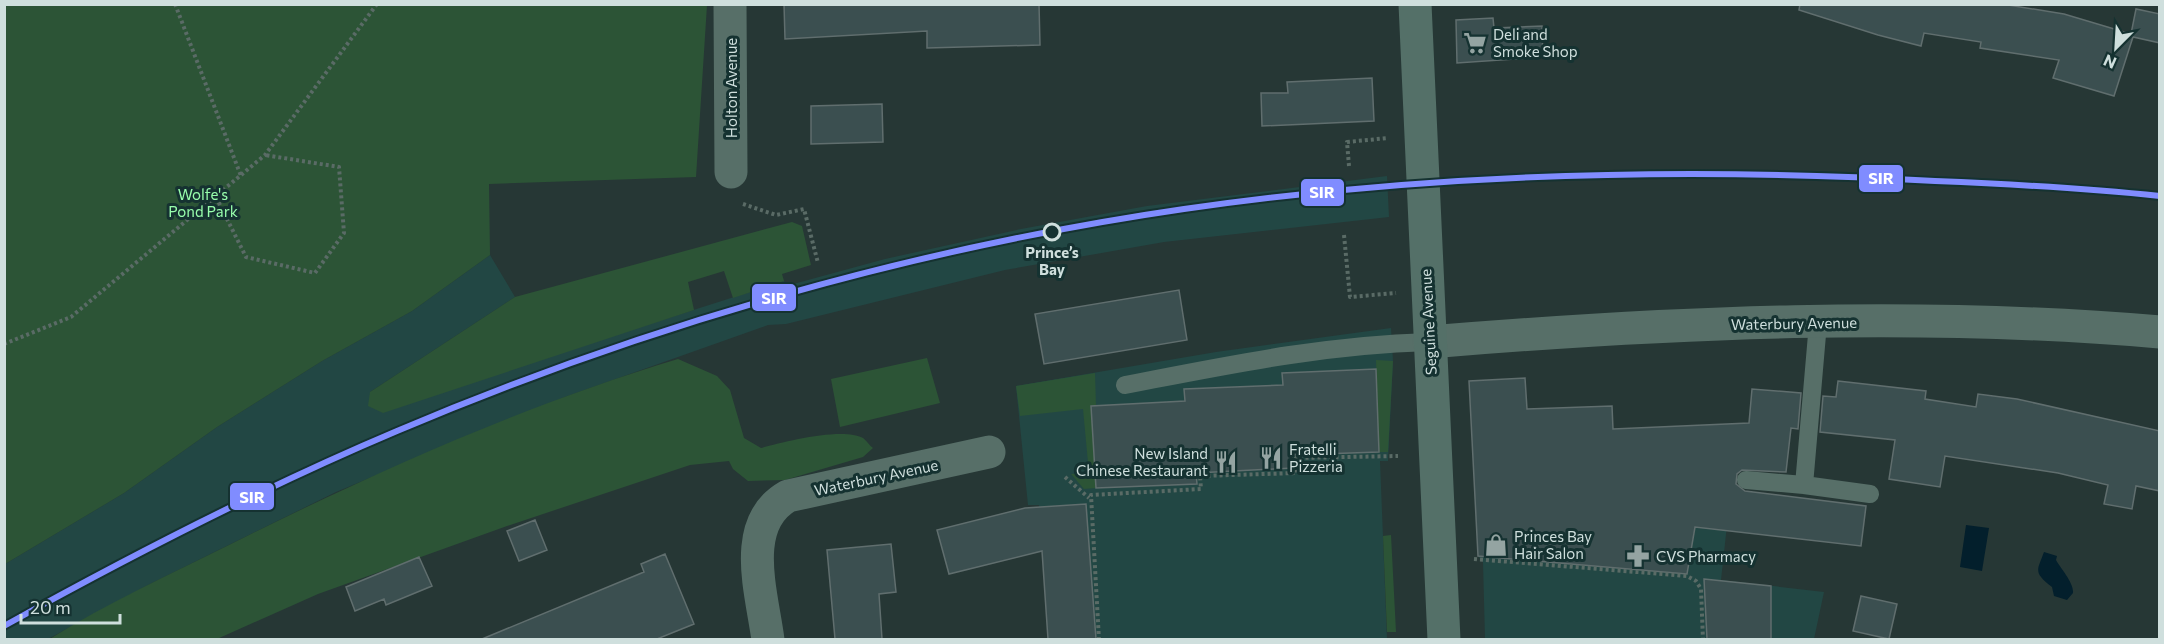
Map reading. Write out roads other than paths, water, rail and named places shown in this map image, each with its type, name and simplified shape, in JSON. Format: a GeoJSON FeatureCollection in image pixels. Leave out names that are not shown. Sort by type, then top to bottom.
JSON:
{"type":"FeatureCollection","features":[{"type":"Feature","properties":{"kind":"street","name":"Holton Avenue"},"geometry":{"type":"LineString","coordinates":[[730,4],[731,172]]}},
{"type":"Feature","properties":{"kind":"street","name":"Seguine Avenue"},"geometry":{"type":"LineString","coordinates":[[1415,4],[1418,84],[1411,290],[1429,342],[1444,639]]}},
{"type":"Feature","properties":{"kind":"street","name":"Waterbury Avenue"},"geometry":{"type":"LineString","coordinates":[[1429,342],[1583,329],[1928,320],[2100,327],[2160,332]]}},
{"type":"Feature","properties":{"kind":"street","name":"Waterbury Avenue"},"geometry":{"type":"LineString","coordinates":[[768,639],[756,543],[768,512],[788,496],[989,452]]}},
{"type":"Feature","properties":{"kind":"lane"},"geometry":{"type":"LineString","coordinates":[[1804,485],[1818,323]]}},
{"type":"Feature","properties":{"kind":"lane"},"geometry":{"type":"LineString","coordinates":[[1125,385],[1296,352],[1346,346],[1429,342]]}},
{"type":"Feature","properties":{"kind":"lane"},"geometry":{"type":"LineString","coordinates":[[1746,480],[1870,494]]}},
{"type":"Feature","properties":{"kind":"place","name":"Deli and Smoke Shop"},"geometry":{"type":"Point","coordinates":[1475,43]}},
{"type":"Feature","properties":{"kind":"place","name":"Prince’s Bay"},"geometry":{"type":"Point","coordinates":[1052,232]}},
{"type":"Feature","properties":{"kind":"place","name":"Fratelli Pizzeria"},"geometry":{"type":"Point","coordinates":[1271,458]}},
{"type":"Feature","properties":{"kind":"place","name":"New Island Chinese Restaurant"},"geometry":{"type":"Point","coordinates":[1226,462]}},
{"type":"Feature","properties":{"kind":"place","name":"Princes Bay Hair Salon"},"geometry":{"type":"Point","coordinates":[1496,545]}},
{"type":"Feature","properties":{"kind":"place","name":"CVS Pharmacy"},"geometry":{"type":"Point","coordinates":[1638,556]}},
{"type":"Feature","properties":{"kind":"park label","name":"Wolfe's Pond Park"},"geometry":{"type":"Point","coordinates":[203,202]}}]}
